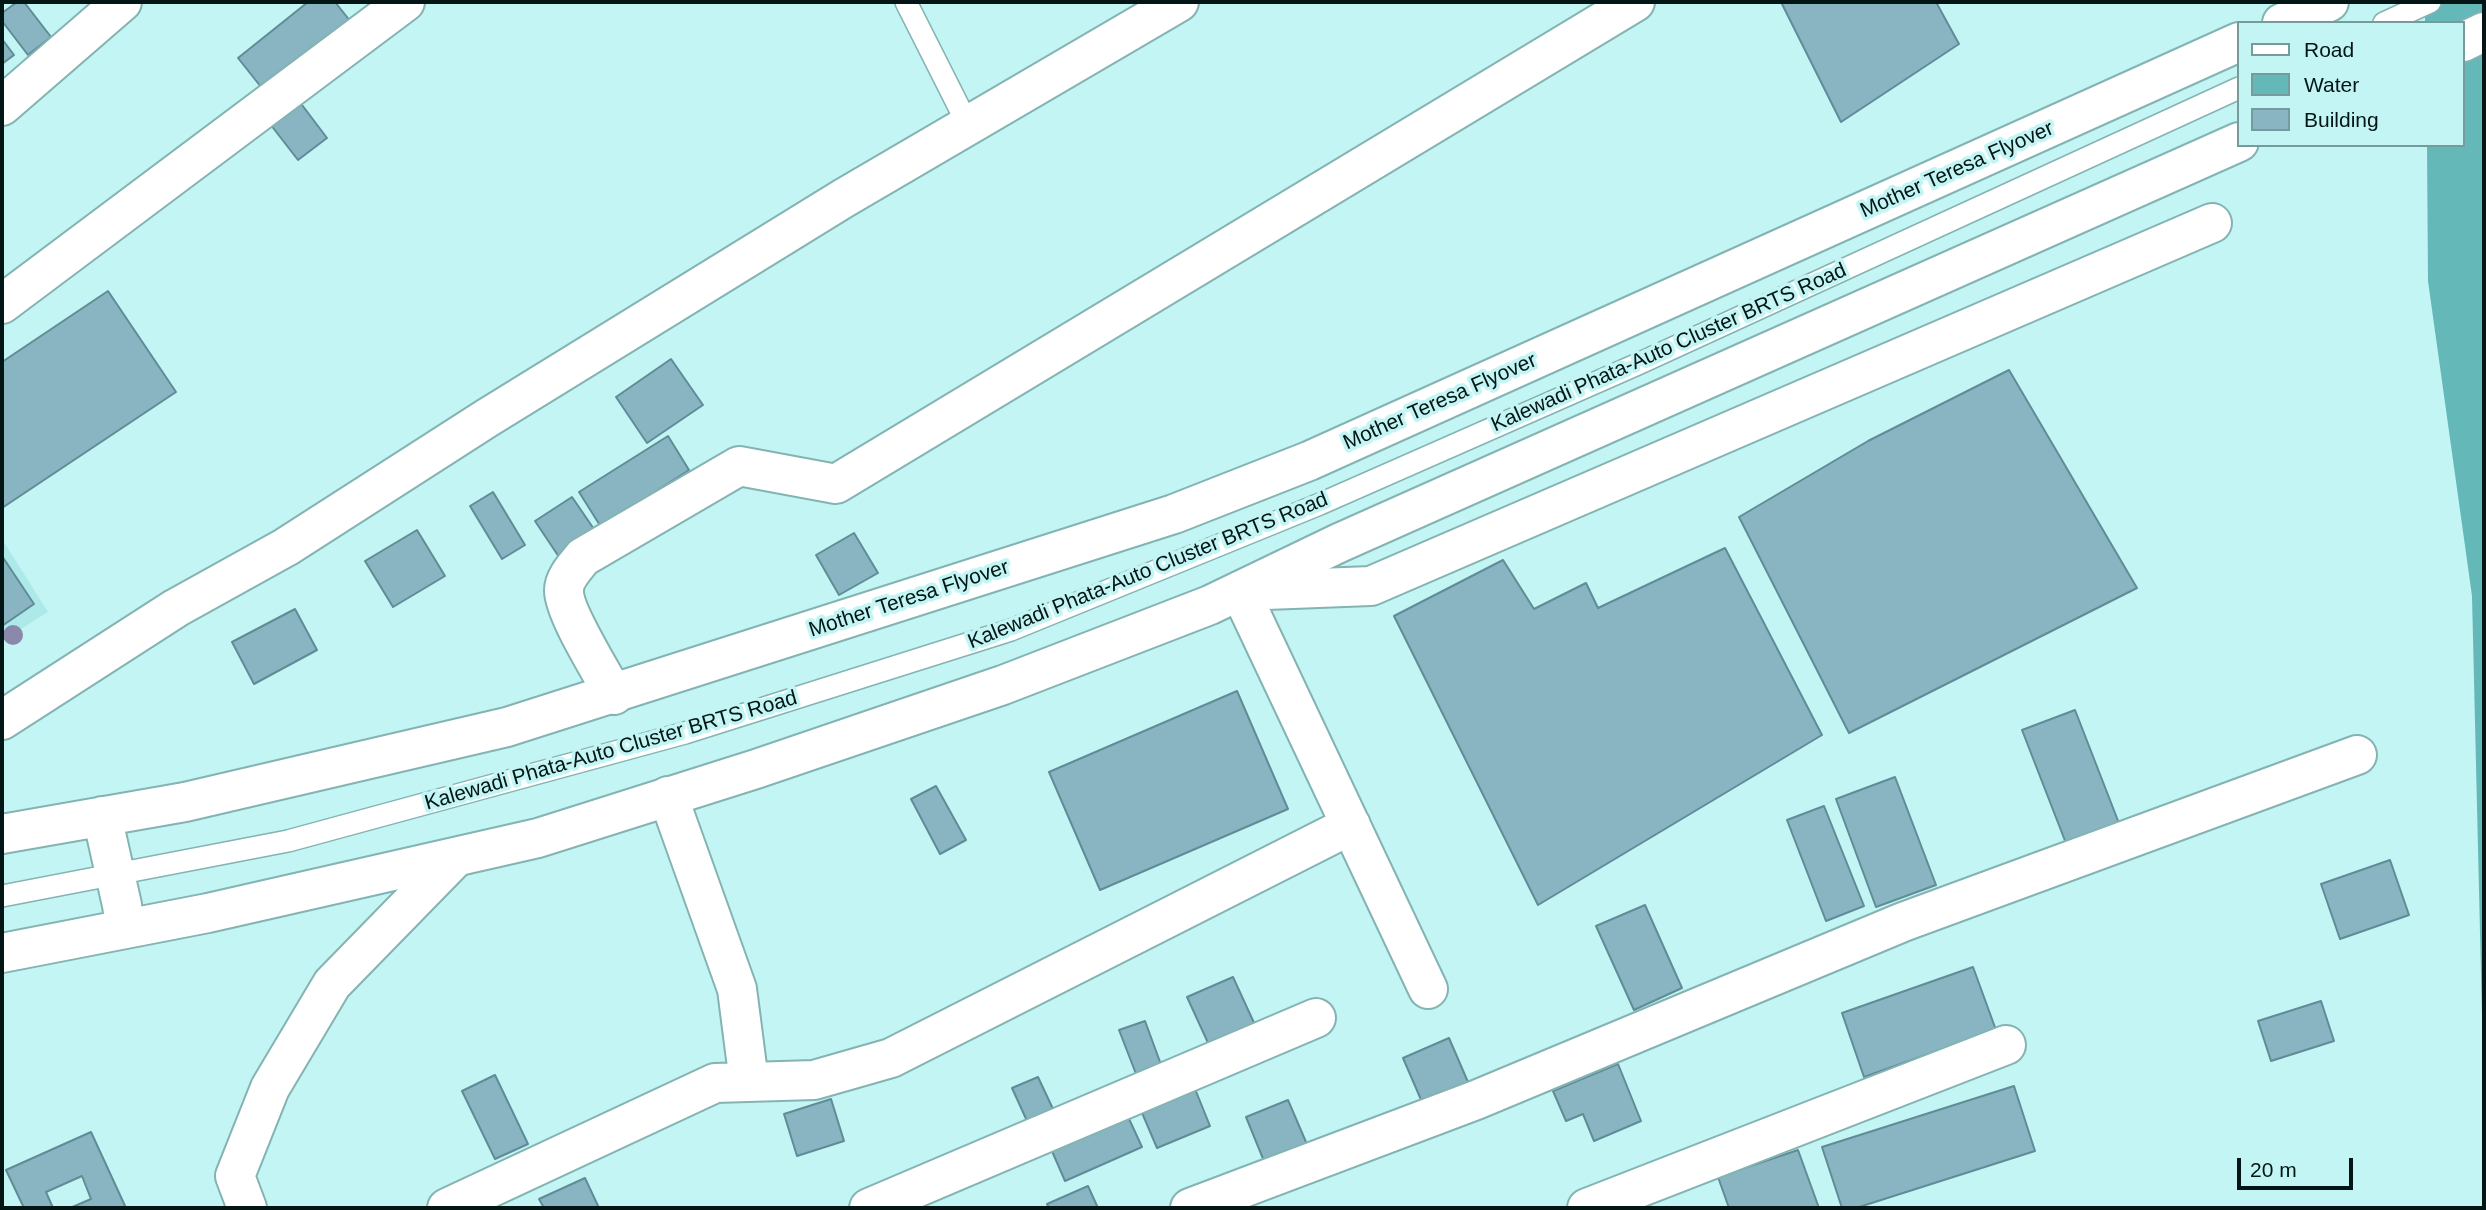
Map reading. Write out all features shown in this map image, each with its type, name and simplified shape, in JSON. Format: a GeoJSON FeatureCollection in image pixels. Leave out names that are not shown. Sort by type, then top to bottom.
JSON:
{"type":"FeatureCollection","features":[{"type":"Feature","properties":{"kind":"street"},"geometry":{"type":"LineString","coordinates":[[2,106],[122,2]]}},
{"type":"Feature","properties":{"kind":"street"},"geometry":{"type":"LineString","coordinates":[[2,304],[405,2]]}},
{"type":"Feature","properties":{"kind":"street"},"geometry":{"type":"LineString","coordinates":[[2,720],[176,608],[286,547],[487,418],[968,125],[1179,2]]}},
{"type":"Feature","properties":{"kind":"street"},"geometry":{"type":"LineString","coordinates":[[614,695],[574,623],[564,590],[570,574],[583,557],[739,466],[836,484],[1635,2]]}},
{"type":"Feature","properties":{"kind":"street"},"geometry":{"type":"LineString","coordinates":[[2287,21],[2329,2]]}},
{"type":"Feature","properties":{"kind":"street"},"geometry":{"type":"LineString","coordinates":[[2465,41],[2484,32]]}},
{"type":"Feature","properties":{"kind":"street","name":"Mother Teresa Flyover"},"geometry":{"type":"LineString","coordinates":[[2,834],[184,802],[507,727],[1174,514],[1309,461],[2238,42]]}},
{"type":"Feature","properties":{"kind":"street"},"geometry":{"type":"LineString","coordinates":[[2,953],[208,913],[538,838],[1003,685],[1210,605],[1339,542],[2238,142]]}},
{"type":"Feature","properties":{"kind":"street"},"geometry":{"type":"LineString","coordinates":[[1240,591],[1371,586],[2212,223]]}},
{"type":"Feature","properties":{"kind":"street"},"geometry":{"type":"LineString","coordinates":[[1240,591],[1428,989]]}},
{"type":"Feature","properties":{"kind":"street"},"geometry":{"type":"LineString","coordinates":[[1190,1208],[1476,1100],[1903,922],[2357,755]]}},
{"type":"Feature","properties":{"kind":"street"},"geometry":{"type":"LineString","coordinates":[[668,796],[737,989],[749,1082]]}},
{"type":"Feature","properties":{"kind":"street"},"geometry":{"type":"LineString","coordinates":[[102,816],[116,874],[125,929]]}},
{"type":"Feature","properties":{"kind":"street"},"geometry":{"type":"LineString","coordinates":[[447,1208],[715,1083],[814,1080],[891,1058],[1351,825]]}},
{"type":"Feature","properties":{"kind":"street"},"geometry":{"type":"LineString","coordinates":[[247,1208],[235,1176],[270,1088],[332,984],[456,857]]}},
{"type":"Feature","properties":{"kind":"street"},"geometry":{"type":"LineString","coordinates":[[869,1208],[1316,1018]]}},
{"type":"Feature","properties":{"kind":"street"},"geometry":{"type":"LineString","coordinates":[[1587,1208],[2006,1045]]}},
{"type":"Feature","properties":{"kind":"lane"},"geometry":{"type":"LineString","coordinates":[[906,2],[968,125]]}},
{"type":"Feature","properties":{"kind":"lane"},"geometry":{"type":"LineString","coordinates":[[2388,21],[2430,2]]}},
{"type":"Feature","properties":{"kind":"lane","name":"Kalewadi Phata-Auto Cluster BRTS Road"},"geometry":{"type":"LineString","coordinates":[[2,896],[288,841],[685,733],[1011,631],[1320,503],[1638,364],[2238,88]]}},
{"type":"Feature","properties":{"kind":"shaded area"},"geometry":{"type":"Polygon","coordinates":[[[2,539],[48,612],[2,641],[2,539]]]}},
{"type":"Feature","properties":{"kind":"water"},"geometry":{"type":"Polygon","coordinates":[[[2425,2],[2484,2],[2484,1100],[2472,596],[2428,281],[2427,147],[2465,147],[2465,21],[2425,21],[2425,2]]]}},
{"type":"Feature","properties":{"kind":"building"},"geometry":{"type":"Polygon","coordinates":[[[17,2],[24,2],[51,37],[28,55],[2,21],[2,13],[17,2]]]}},
{"type":"Feature","properties":{"kind":"building"},"geometry":{"type":"Polygon","coordinates":[[[308,2],[335,2],[355,27],[269,97],[238,58],[308,2]]]}},
{"type":"Feature","properties":{"kind":"building"},"geometry":{"type":"Polygon","coordinates":[[[1781,2],[1936,2],[1959,44],[1841,122],[1781,2]]]}},
{"type":"Feature","properties":{"kind":"building"},"geometry":{"type":"Polygon","coordinates":[[[2,39],[14,55],[2,64],[2,39]]]}},
{"type":"Feature","properties":{"kind":"building"},"geometry":{"type":"Polygon","coordinates":[[[296,97],[327,138],[298,160],[267,120],[296,97]]]}},
{"type":"Feature","properties":{"kind":"building"},"geometry":{"type":"Polygon","coordinates":[[[108,291],[176,392],[2,508],[2,362],[108,291]]]}},
{"type":"Feature","properties":{"kind":"building"},"geometry":{"type":"Polygon","coordinates":[[[671,359],[703,405],[647,443],[616,397],[671,359]]]}},
{"type":"Feature","properties":{"kind":"building"},"geometry":{"type":"Polygon","coordinates":[[[2009,370],[2137,588],[1849,733],[1739,517],[1868,441],[2009,370]]]}},
{"type":"Feature","properties":{"kind":"building"},"geometry":{"type":"Polygon","coordinates":[[[668,436],[689,470],[601,527],[579,492],[668,436]]]}},
{"type":"Feature","properties":{"kind":"building"},"geometry":{"type":"Polygon","coordinates":[[[493,492],[525,545],[502,559],[470,506],[493,492]]]}},
{"type":"Feature","properties":{"kind":"building"},"geometry":{"type":"Polygon","coordinates":[[[572,497],[596,532],[559,557],[535,521],[572,497]]]}},
{"type":"Feature","properties":{"kind":"building"},"geometry":{"type":"Polygon","coordinates":[[[417,530],[445,576],[393,607],[365,561],[417,530]]]}},
{"type":"Feature","properties":{"kind":"building"},"geometry":{"type":"Polygon","coordinates":[[[854,533],[878,573],[839,595],[816,555],[854,533]]]}},
{"type":"Feature","properties":{"kind":"building"},"geometry":{"type":"Polygon","coordinates":[[[1725,548],[1822,735],[1538,905],[1394,616],[1503,560],[1534,609],[1586,583],[1598,608],[1725,548]]]}},
{"type":"Feature","properties":{"kind":"building"},"geometry":{"type":"Polygon","coordinates":[[[2,556],[34,604],[2,626],[2,556]]]}},
{"type":"Feature","properties":{"kind":"building"},"geometry":{"type":"Polygon","coordinates":[[[295,609],[317,650],[254,684],[232,642],[295,609]]]}},
{"type":"Feature","properties":{"kind":"building"},"geometry":{"type":"Polygon","coordinates":[[[1237,691],[1288,809],[1100,890],[1049,772],[1237,691]]]}},
{"type":"Feature","properties":{"kind":"building"},"geometry":{"type":"Polygon","coordinates":[[[2075,710],[2122,831],[2069,851],[2022,730],[2075,710]]]}},
{"type":"Feature","properties":{"kind":"building"},"geometry":{"type":"Polygon","coordinates":[[[1895,777],[1936,885],[1876,907],[1836,799],[1895,777]]]}},
{"type":"Feature","properties":{"kind":"building"},"geometry":{"type":"Polygon","coordinates":[[[936,786],[966,840],[940,854],[911,799],[936,786]]]}},
{"type":"Feature","properties":{"kind":"building"},"geometry":{"type":"Polygon","coordinates":[[[1824,806],[1864,906],[1826,921],[1787,820],[1824,806]]]}},
{"type":"Feature","properties":{"kind":"building"},"geometry":{"type":"Polygon","coordinates":[[[2390,860],[2409,915],[2340,939],[2321,884],[2390,860]]]}},
{"type":"Feature","properties":{"kind":"building"},"geometry":{"type":"Polygon","coordinates":[[[1645,905],[1682,988],[1634,1010],[1596,926],[1645,905]]]}},
{"type":"Feature","properties":{"kind":"building"},"geometry":{"type":"Polygon","coordinates":[[[1973,967],[1996,1030],[1864,1077],[1842,1013],[1973,967]]]}},
{"type":"Feature","properties":{"kind":"building"},"geometry":{"type":"Polygon","coordinates":[[[1233,977],[1255,1025],[1209,1045],[1187,997],[1233,977]]]}},
{"type":"Feature","properties":{"kind":"building"},"geometry":{"type":"Polygon","coordinates":[[[2321,1001],[2334,1041],[2271,1061],[2258,1021],[2321,1001]]]}},
{"type":"Feature","properties":{"kind":"building"},"geometry":{"type":"Polygon","coordinates":[[[1145,1021],[1163,1070],[1138,1079],[1119,1030],[1145,1021]]]}},
{"type":"Feature","properties":{"kind":"building"},"geometry":{"type":"Polygon","coordinates":[[[1449,1038],[1471,1089],[1425,1109],[1403,1058],[1449,1038]]]}},
{"type":"Feature","properties":{"kind":"building"},"geometry":{"type":"Polygon","coordinates":[[[1618,1064],[1641,1121],[1594,1141],[1583,1114],[1566,1121],[1553,1091],[1618,1064]]]}},
{"type":"Feature","properties":{"kind":"building"},"geometry":{"type":"Polygon","coordinates":[[[495,1075],[528,1144],[495,1159],[462,1091],[495,1075]]]}},
{"type":"Feature","properties":{"kind":"building"},"geometry":{"type":"Polygon","coordinates":[[[1038,1077],[1053,1109],[1027,1121],[1012,1088],[1038,1077]]]}},
{"type":"Feature","properties":{"kind":"building"},"geometry":{"type":"Polygon","coordinates":[[[1191,1079],[1210,1126],[1157,1148],[1137,1101],[1191,1079]]]}},
{"type":"Feature","properties":{"kind":"building"},"geometry":{"type":"Polygon","coordinates":[[[2014,1086],[2035,1151],[1856,1208],[1842,1208],[1822,1147],[2014,1086]]]}},
{"type":"Feature","properties":{"kind":"building"},"geometry":{"type":"Polygon","coordinates":[[[831,1099],[844,1141],[797,1156],[784,1114],[831,1099]]]}},
{"type":"Feature","properties":{"kind":"building"},"geometry":{"type":"Polygon","coordinates":[[[1288,1100],[1309,1149],[1266,1166],[1246,1117],[1288,1100]]]}},
{"type":"Feature","properties":{"kind":"building"},"geometry":{"type":"Polygon","coordinates":[[[1124,1108],[1142,1147],[1065,1181],[1048,1142],[1124,1108]]]}},
{"type":"Feature","properties":{"kind":"building"},"geometry":{"type":"Polygon","coordinates":[[[91,1132],[126,1208],[70,1208],[91,1199],[82,1176],[46,1192],[53,1208],[24,1208],[6,1170],[91,1132]]]}},
{"type":"Feature","properties":{"kind":"building"},"geometry":{"type":"Polygon","coordinates":[[[1798,1150],[1819,1208],[1729,1208],[1718,1177],[1798,1150]]]}},
{"type":"Feature","properties":{"kind":"building"},"geometry":{"type":"Polygon","coordinates":[[[585,1178],[599,1208],[544,1208],[539,1199],[585,1178]]]}},
{"type":"Feature","properties":{"kind":"building"},"geometry":{"type":"Polygon","coordinates":[[[1088,1186],[1098,1208],[1049,1208],[1047,1204],[1088,1186]]]}}]}
